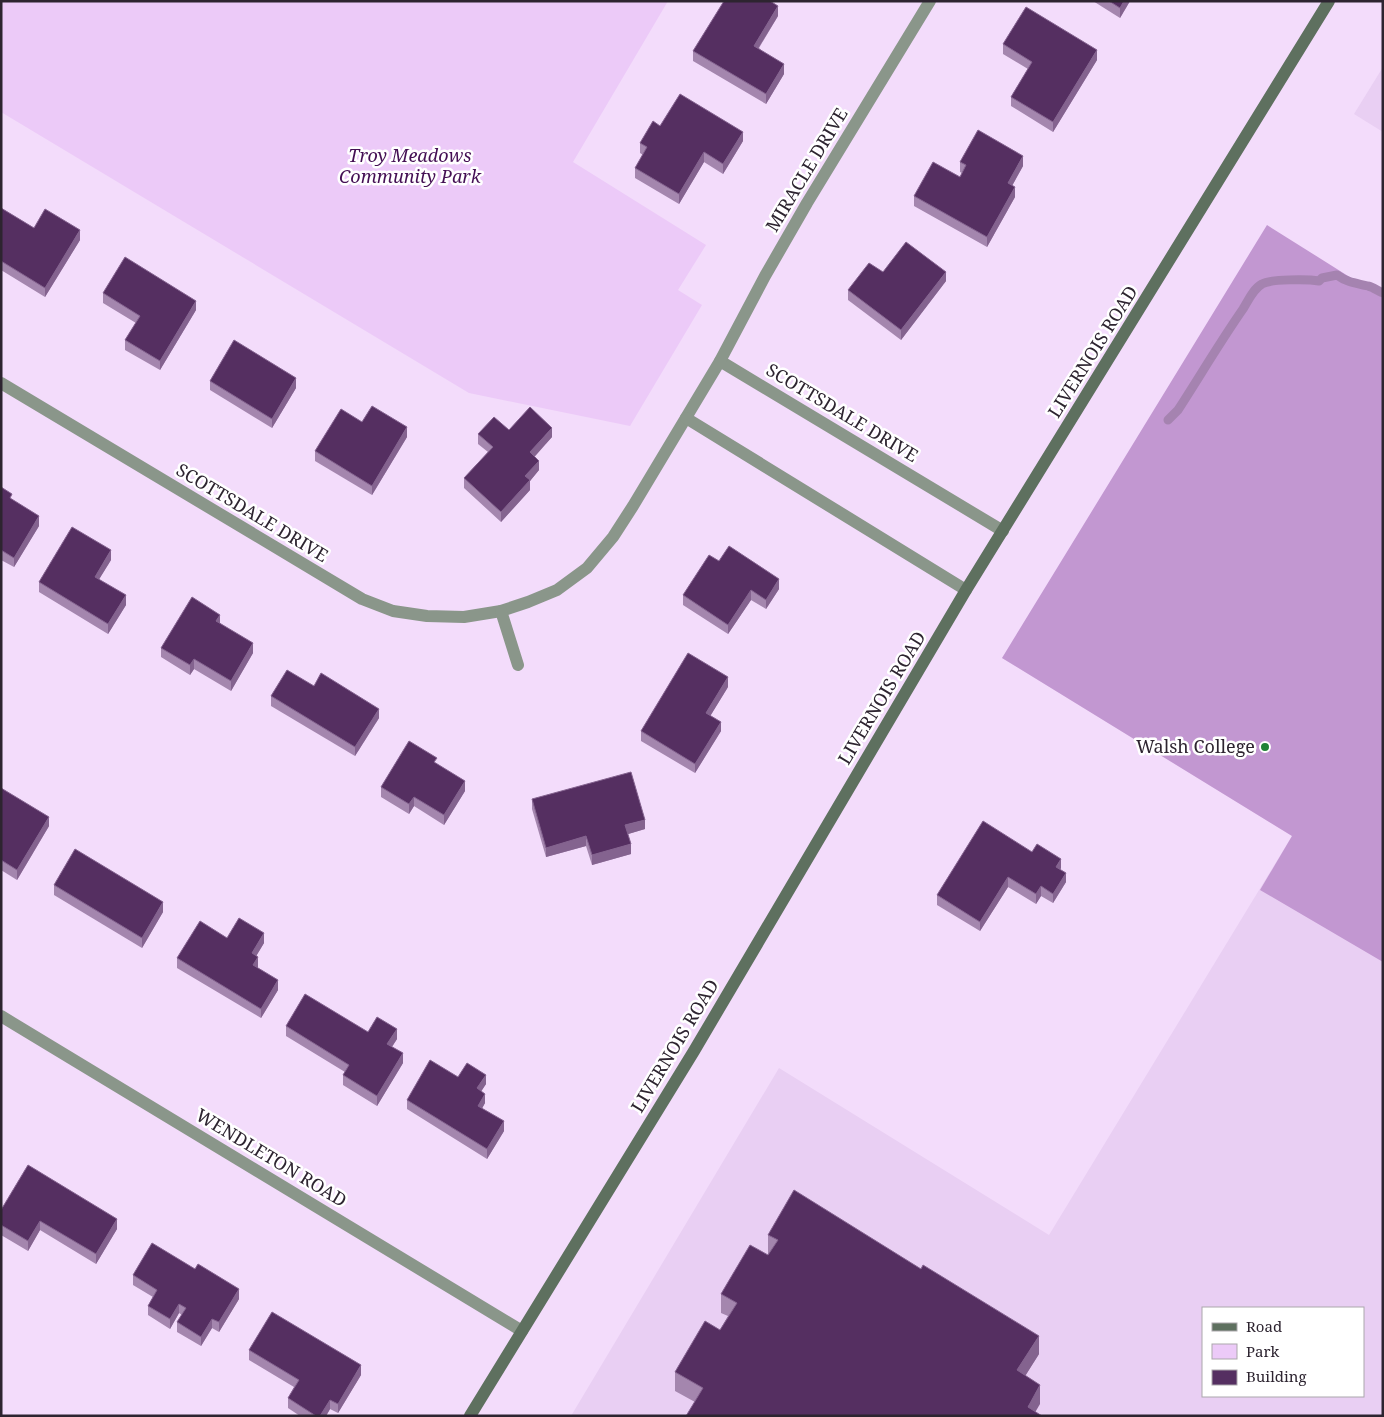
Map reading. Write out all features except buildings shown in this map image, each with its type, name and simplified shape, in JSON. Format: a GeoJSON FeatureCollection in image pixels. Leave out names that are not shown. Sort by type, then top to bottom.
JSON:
{"type":"FeatureCollection","features":[{"type":"Feature","properties":{"kind":"main road","name":"LIVERNOIS ROAD"},"geometry":{"type":"LineString","coordinates":[[470,1416],[699,1042],[966,590],[1328,1]]}},
{"type":"Feature","properties":{"kind":"street","name":"MIRACLE DRIVE"},"geometry":{"type":"LineString","coordinates":[[720,361],[765,276],[807,203],[930,1]]}},
{"type":"Feature","properties":{"kind":"street","name":"SCOTTSDALE DRIVE"},"geometry":{"type":"LineString","coordinates":[[1,383],[362,599],[393,611],[427,616],[464,617],[502,611],[557,590],[587,568],[628,514],[720,361],[1003,531]]}},
{"type":"Feature","properties":{"kind":"street"},"geometry":{"type":"LineString","coordinates":[[686,418],[966,590]]}},
{"type":"Feature","properties":{"kind":"street"},"geometry":{"type":"LineString","coordinates":[[502,611],[518,665]]}},
{"type":"Feature","properties":{"kind":"street","name":"WENDLETON ROAD"},"geometry":{"type":"LineString","coordinates":[[1,1016],[522,1331]]}},
{"type":"Feature","properties":{"kind":"shaded area"},"geometry":{"type":"Polygon","coordinates":[[[1383,67],[1383,132],[1354,114],[1383,67]]]}},
{"type":"Feature","properties":{"kind":"shaded area"},"geometry":{"type":"Polygon","coordinates":[[[1267,225],[1383,298],[1383,962],[1260,890],[1292,836],[1002,658],[1267,225]]]}},
{"type":"Feature","properties":{"kind":"shaded area","name":"Walsh College"},"geometry":{"type":"Polygon","coordinates":[[[1383,299],[1383,1416],[571,1416],[779,1068],[1049,1235],[1292,836],[1002,658],[1383,299]]]}},
{"type":"Feature","properties":{"kind":"green space","name":"Troy Meadows Community Park"},"geometry":{"type":"Polygon","coordinates":[[[1,1],[668,1],[573,162],[706,245],[678,290],[702,305],[630,426],[469,393],[1,112],[1,1]]]}},
{"type":"Feature","properties":{"kind":"waterway"},"geometry":{"type":"LineString","coordinates":[[1168,420],[1178,410],[1251,295],[1262,284],[1281,280],[1319,281],[1322,278],[1337,275],[1348,281],[1383,293]]}},
{"type":"Feature","properties":{"kind":"place","name":"Walsh College"},"geometry":{"type":"Point","coordinates":[1265,747]}}]}
